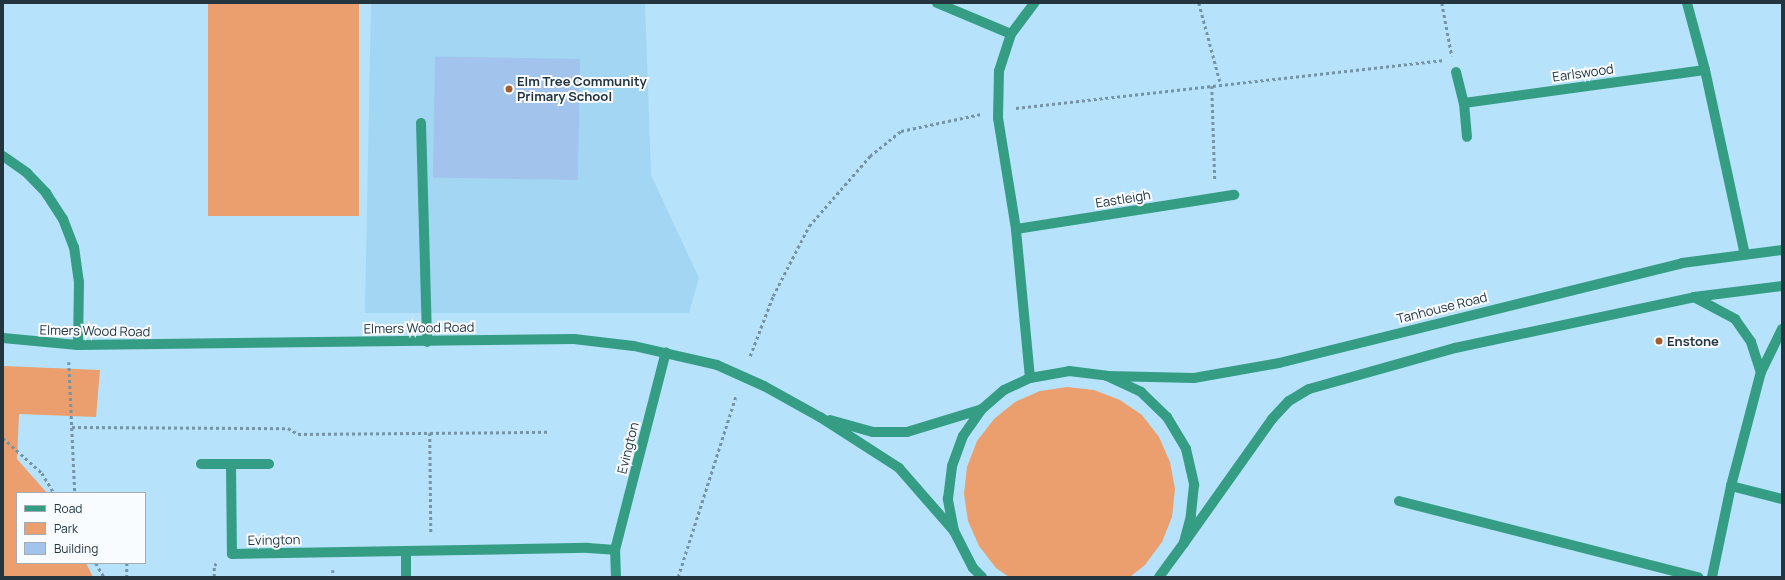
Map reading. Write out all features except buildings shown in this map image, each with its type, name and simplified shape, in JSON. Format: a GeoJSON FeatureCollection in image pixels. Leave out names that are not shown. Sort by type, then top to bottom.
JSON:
{"type":"FeatureCollection","features":[{"type":"Feature","properties":{"kind":"street"},"geometry":{"type":"LineString","coordinates":[[937,3],[1011,34]]}},
{"type":"Feature","properties":{"kind":"street"},"geometry":{"type":"LineString","coordinates":[[1030,378],[1016,229],[998,110],[999,70],[1011,34],[1034,3]]}},
{"type":"Feature","properties":{"kind":"street"},"geometry":{"type":"LineString","coordinates":[[1687,3],[1705,70],[1745,255]]}},
{"type":"Feature","properties":{"kind":"street","name":"Earlswood"},"geometry":{"type":"LineString","coordinates":[[1464,103],[1705,70]]}},
{"type":"Feature","properties":{"kind":"street"},"geometry":{"type":"LineString","coordinates":[[1456,72],[1464,103],[1467,137]]}},
{"type":"Feature","properties":{"kind":"street"},"geometry":{"type":"LineString","coordinates":[[421,123],[427,342]]}},
{"type":"Feature","properties":{"kind":"street"},"geometry":{"type":"LineString","coordinates":[[3,156],[27,173],[46,193],[66,226],[74,247],[78,282],[73,345]]}},
{"type":"Feature","properties":{"kind":"street","name":"Eastleigh"},"geometry":{"type":"LineString","coordinates":[[1016,229],[1234,195]]}},
{"type":"Feature","properties":{"kind":"street","name":"Tanhouse Road"},"geometry":{"type":"LineString","coordinates":[[1107,376],[1194,378],[1279,363],[1682,263],[1782,250]]}},
{"type":"Feature","properties":{"kind":"street"},"geometry":{"type":"LineString","coordinates":[[1163,577],[1184,543],[1272,419],[1289,401],[1308,389],[1454,348],[1694,297],[1782,286]]}},
{"type":"Feature","properties":{"kind":"street"},"geometry":{"type":"LineString","coordinates":[[1694,297],[1735,319],[1751,342],[1761,372]]}},
{"type":"Feature","properties":{"kind":"street"},"geometry":{"type":"LineString","coordinates":[[1712,577],[1731,486],[1761,372],[1782,329]]}},
{"type":"Feature","properties":{"kind":"street","name":"Elmers Wood Road"},"geometry":{"type":"LineString","coordinates":[[3,338],[73,345],[427,342],[574,339],[666,352],[717,365],[764,386],[820,417],[899,468],[954,531]]}},
{"type":"Feature","properties":{"kind":"street","name":"Evington"},"geometry":{"type":"LineString","coordinates":[[616,577],[615,550],[666,352]]}},
{"type":"Feature","properties":{"kind":"street"},"geometry":{"type":"LineString","coordinates":[[982,577],[976,573],[954,531],[948,499],[952,466],[963,436],[982,409],[1004,390],[1030,378],[1069,371],[1107,376],[1146,397],[1167,417],[1186,449],[1194,485],[1184,543]]}},
{"type":"Feature","properties":{"kind":"street","name":"Elmers Wood Road"},"geometry":{"type":"LineString","coordinates":[[820,417],[873,432],[907,432],[982,409]]}},
{"type":"Feature","properties":{"kind":"street"},"geometry":{"type":"LineString","coordinates":[[201,464],[268,464]]}},
{"type":"Feature","properties":{"kind":"street","name":"Evington"},"geometry":{"type":"LineString","coordinates":[[231,464],[232,554],[615,550]]}},
{"type":"Feature","properties":{"kind":"street"},"geometry":{"type":"LineString","coordinates":[[1731,486],[1782,499]]}},
{"type":"Feature","properties":{"kind":"street"},"geometry":{"type":"LineString","coordinates":[[1399,501],[1698,577]]}},
{"type":"Feature","properties":{"kind":"street"},"geometry":{"type":"LineString","coordinates":[[406,551],[406,577]]}},
{"type":"Feature","properties":{"kind":"street"},"geometry":{"type":"LineString","coordinates":[[1159,577],[1173,562]]}},
{"type":"Feature","properties":{"kind":"path"},"geometry":{"type":"LineString","coordinates":[[1199,3],[1220,85]]}},
{"type":"Feature","properties":{"kind":"path"},"geometry":{"type":"LineString","coordinates":[[750,356],[773,296],[809,226],[870,156],[900,131],[998,110],[1453,59],[1442,3]]}},
{"type":"Feature","properties":{"kind":"path"},"geometry":{"type":"LineString","coordinates":[[1212,86],[1216,198]]}},
{"type":"Feature","properties":{"kind":"path"},"geometry":{"type":"LineString","coordinates":[[73,345],[72,427],[75,492]]}},
{"type":"Feature","properties":{"kind":"path"},"geometry":{"type":"LineString","coordinates":[[678,577],[736,395]]}},
{"type":"Feature","properties":{"kind":"path"},"geometry":{"type":"LineString","coordinates":[[72,427],[288,428],[298,434],[547,432]]}},
{"type":"Feature","properties":{"kind":"path"},"geometry":{"type":"LineString","coordinates":[[430,433],[431,551]]}},
{"type":"Feature","properties":{"kind":"path"},"geometry":{"type":"LineString","coordinates":[[3,438],[42,473],[53,492]]}},
{"type":"Feature","properties":{"kind":"path"},"geometry":{"type":"LineString","coordinates":[[97,564],[104,577]]}},
{"type":"Feature","properties":{"kind":"path"},"geometry":{"type":"LineString","coordinates":[[127,564],[127,577]]}},
{"type":"Feature","properties":{"kind":"shaded area","name":"Elm Tree Community Primary School"},"geometry":{"type":"Polygon","coordinates":[[[371,3],[645,3],[651,175],[699,278],[689,313],[365,313],[371,3]]]}},
{"type":"Feature","properties":{"kind":"green space"},"geometry":{"type":"Polygon","coordinates":[[[208,3],[359,3],[359,216],[208,216],[208,3]]]}},
{"type":"Feature","properties":{"kind":"green space"},"geometry":{"type":"Polygon","coordinates":[[[3,366],[100,370],[96,417],[19,414],[17,459],[46,492],[16,492],[16,564],[86,564],[93,577],[3,577],[3,366]]]}},
{"type":"Feature","properties":{"kind":"green space"},"geometry":{"type":"Polygon","coordinates":[[[1067,387],[1094,390],[1120,400],[1142,415],[1159,437],[1170,462],[1175,489],[1172,517],[1162,542],[1145,565],[1130,577],[1009,577],[996,568],[979,546],[968,521],[964,494],[967,467],[977,441],[994,419],[1015,402],[1040,391],[1067,387]]]}},
{"type":"Feature","properties":{"kind":"place","name":"Elm Tree Community Primary School"},"geometry":{"type":"Point","coordinates":[509,89]}},
{"type":"Feature","properties":{"kind":"place","name":"Enstone"},"geometry":{"type":"Point","coordinates":[1659,341]}}]}
